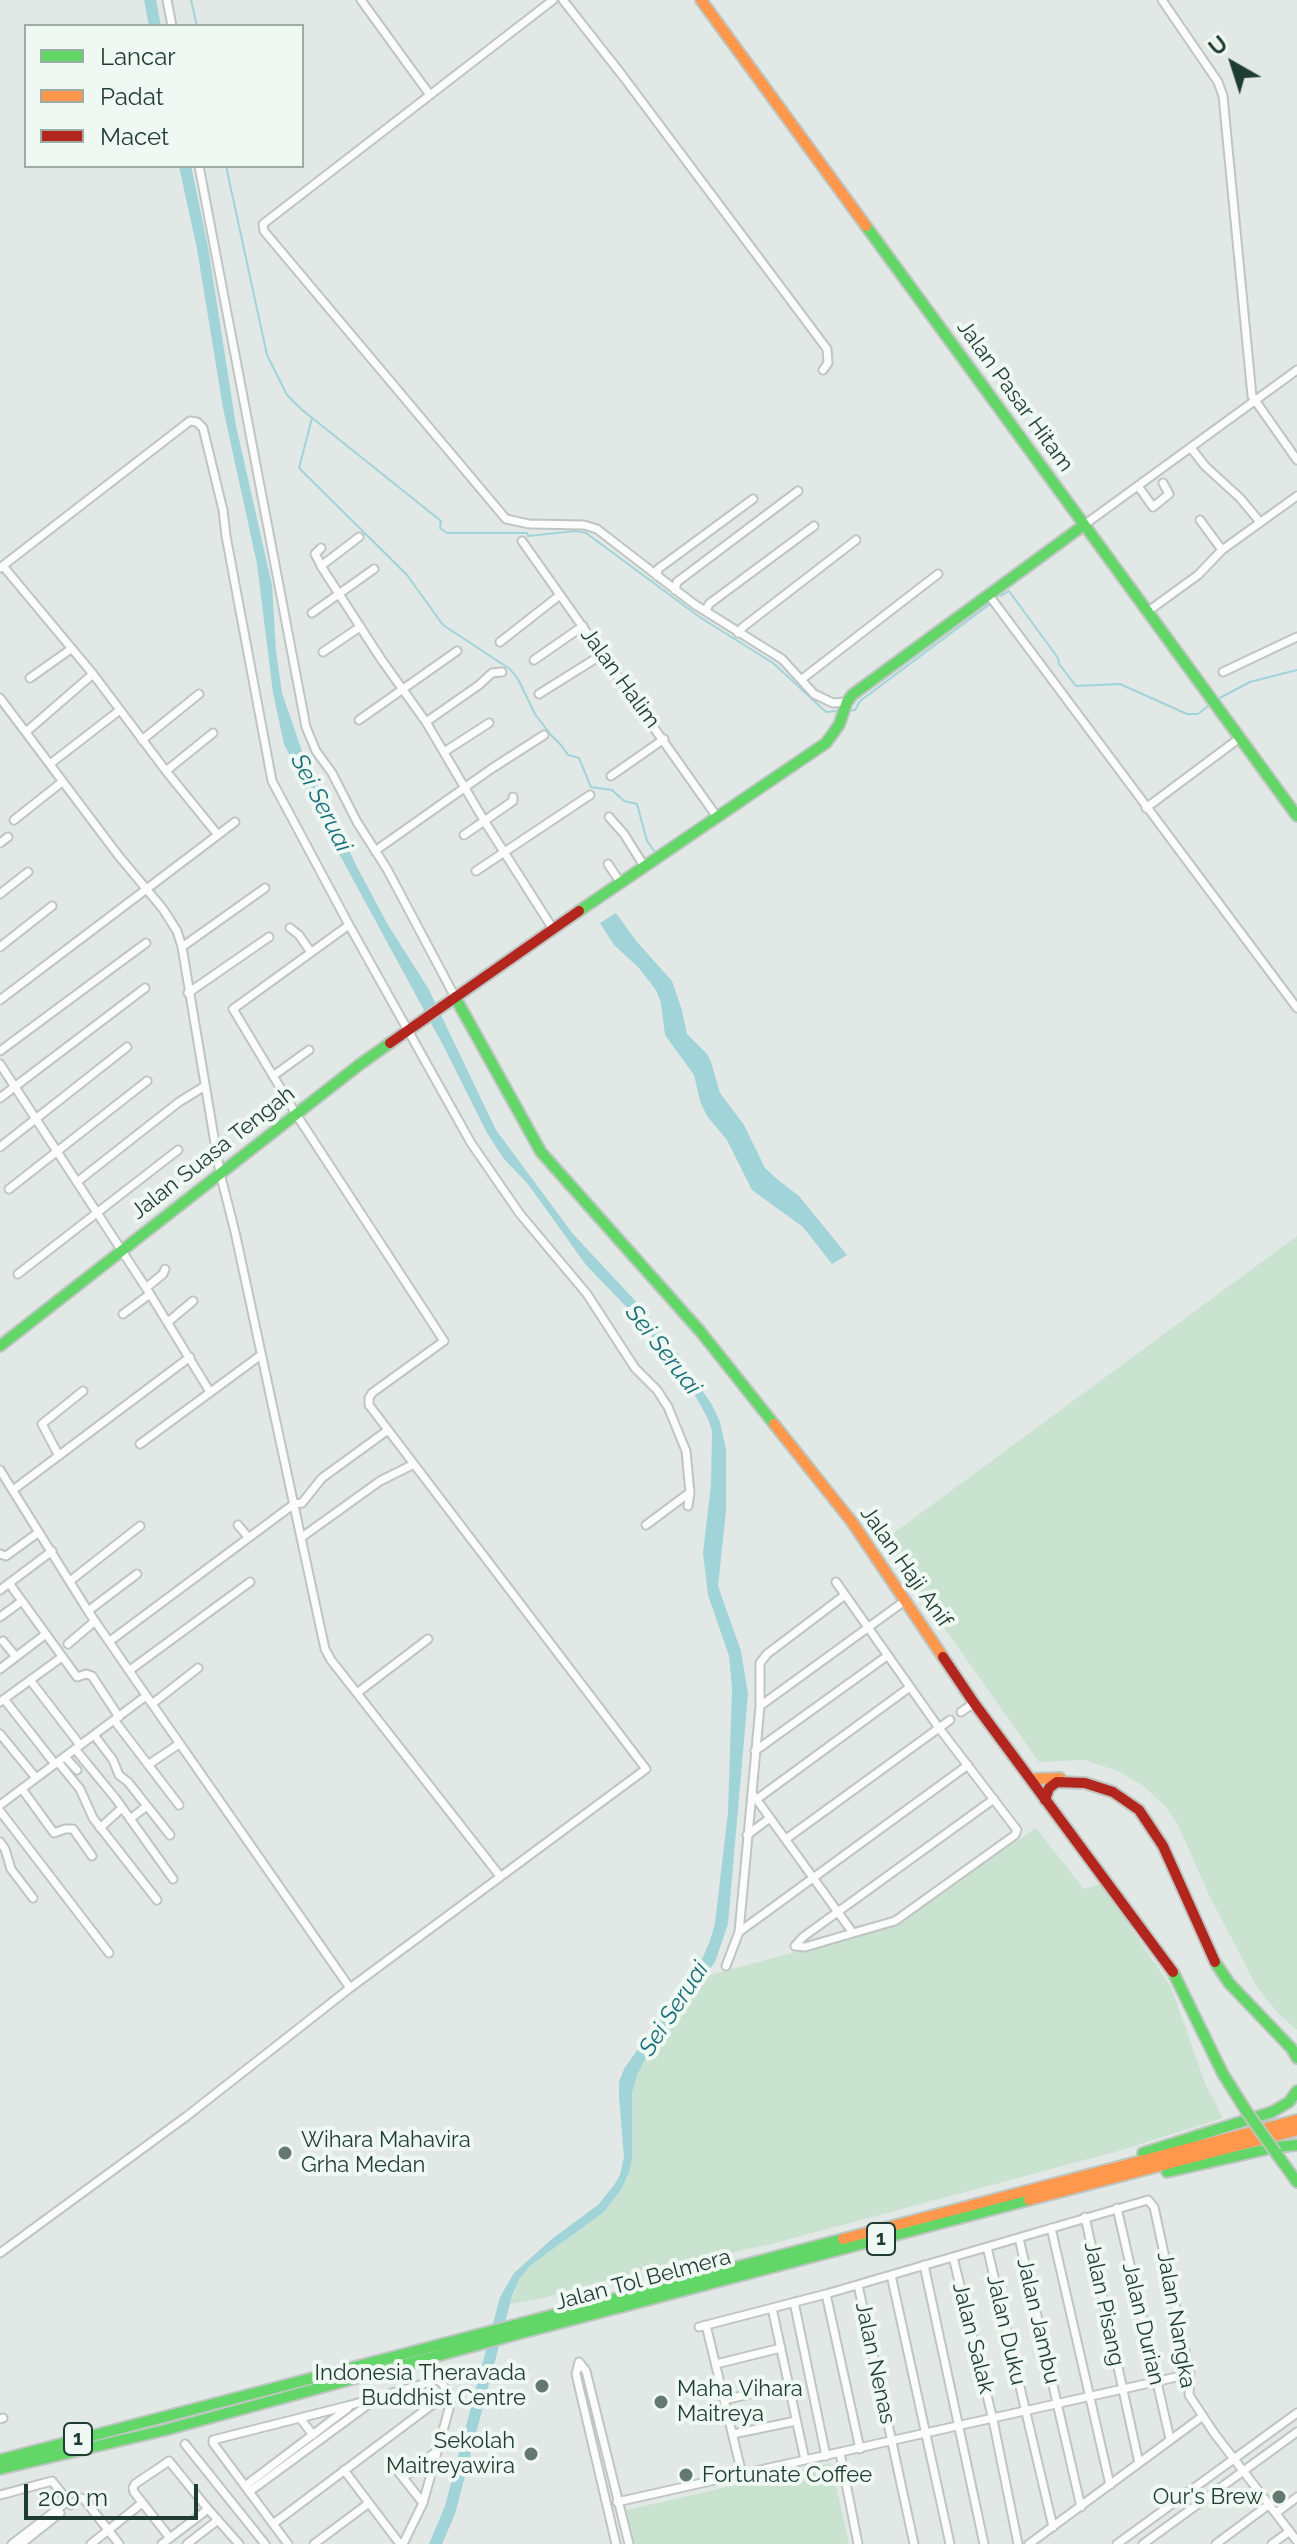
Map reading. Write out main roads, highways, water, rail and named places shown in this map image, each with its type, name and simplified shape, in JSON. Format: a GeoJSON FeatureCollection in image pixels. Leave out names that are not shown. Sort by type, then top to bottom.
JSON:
{"type":"FeatureCollection","features":[{"type":"Feature","properties":{"kind":"main road","name":"Jalan Pasar Hitam"},"geometry":{"type":"LineString","coordinates":[[701,0],[1297,816]]}},
{"type":"Feature","properties":{"kind":"main road","name":"Jalan Suasa Tengah"},"geometry":{"type":"LineString","coordinates":[[0,1346],[408,1030],[826,743],[852,695],[1084,525]]}},
{"type":"Feature","properties":{"kind":"main road","name":"Jalan Haji Anif"},"geometry":{"type":"LineString","coordinates":[[455,997],[541,1152],[726,1363],[852,1522],[974,1703],[1176,1976],[1223,2074],[1297,2182]]}},
{"type":"Feature","properties":{"kind":"main road"},"geometry":{"type":"LineString","coordinates":[[1031,1779],[1092,1781],[1116,1790],[1141,1808],[1167,1844],[1220,1959],[1233,1980],[1297,2046]]}},
{"type":"Feature","properties":{"kind":"main road"},"geometry":{"type":"LineString","coordinates":[[1045,1800],[1049,1788],[1057,1782],[1085,1783],[1113,1792],[1139,1810],[1163,1846],[1222,1972],[1240,1997],[1292,2049],[1297,2058]]}},
{"type":"Feature","properties":{"kind":"main road"},"geometry":{"type":"LineString","coordinates":[[1065,2181],[1173,2142],[1272,2112],[1289,2102],[1297,2091]]}},
{"type":"Feature","properties":{"kind":"main road","name":"Jalan Tol Belmera"},"geometry":{"type":"LineString","coordinates":[[0,2469],[165,2430],[481,2339],[1297,2120]]}},
{"type":"Feature","properties":{"kind":"main road","name":"Jalan Tol Belmera"},"geometry":{"type":"LineString","coordinates":[[511,2331],[1006,2207],[1297,2130]]}},
{"type":"Feature","properties":{"kind":"main road"},"geometry":{"type":"LineString","coordinates":[[1006,2207],[1027,2206],[1139,2177],[1297,2145]]}},
{"type":"Feature","properties":{"kind":"main road","name":"Jalan Tol Belmera"},"geometry":{"type":"LineString","coordinates":[[0,2460],[157,2418],[481,2339]]}},
{"type":"Feature","properties":{"kind":"water"},"geometry":{"type":"Polygon","coordinates":[[[144,0],[156,0],[161,24],[149,24],[144,0]]]}},
{"type":"Feature","properties":{"kind":"water","name":"Sei Seruai"},"geometry":{"type":"Polygon","coordinates":[[[179,168],[191,168],[193,175],[208,247],[236,426],[272,585],[282,693],[302,751],[357,867],[388,925],[428,988],[496,1130],[573,1234],[642,1308],[678,1354],[712,1405],[720,1422],[726,1449],[726,1511],[718,1586],[741,1651],[748,1694],[728,1924],[715,1962],[652,2046],[637,2075],[632,2093],[632,2158],[622,2188],[604,2212],[531,2265],[520,2278],[512,2296],[455,2514],[442,2544],[429,2544],[445,2506],[500,2297],[514,2273],[553,2238],[598,2205],[620,2175],[624,2157],[619,2082],[624,2069],[703,1957],[715,1923],[728,1812],[732,1688],[729,1656],[708,1595],[703,1553],[711,1485],[712,1431],[696,1397],[640,1321],[586,1265],[487,1133],[284,744],[273,693],[257,564],[223,408],[197,249],[179,168]]]}},
{"type":"Feature","properties":{"kind":"water"},"geometry":{"type":"Polygon","coordinates":[[[616,913],[672,981],[687,1034],[707,1054],[720,1093],[744,1125],[765,1168],[799,1196],[847,1255],[832,1264],[803,1227],[752,1190],[727,1140],[707,1116],[694,1075],[665,1035],[656,990],[638,967],[614,945],[600,923],[616,913]]]}},
{"type":"Feature","properties":{"kind":"waterway"},"geometry":{"type":"LineString","coordinates":[[191,0],[197,24]]}},
{"type":"Feature","properties":{"kind":"waterway"},"geometry":{"type":"LineString","coordinates":[[226,168],[267,355],[287,395],[301,409],[441,521],[440,528],[447,533],[527,533],[528,536],[576,531],[586,533],[701,618],[773,663],[826,712],[838,711]]}},
{"type":"Feature","properties":{"kind":"waterway"},"geometry":{"type":"LineString","coordinates":[[312,418],[299,468],[407,575],[443,625],[510,669],[550,734],[568,755],[579,758],[591,787],[612,790],[624,801],[637,804],[647,841],[655,852]]}},
{"type":"Feature","properties":{"kind":"waterway"},"geometry":{"type":"LineString","coordinates":[[1001,596],[1009,591],[1076,686],[1120,684],[1187,714],[1198,714],[1211,704]]}},
{"type":"Feature","properties":{"kind":"waterway"},"geometry":{"type":"LineString","coordinates":[[848,711],[855,710],[860,701],[990,604]]}},
{"type":"Feature","properties":{"kind":"waterway"},"geometry":{"type":"LineString","coordinates":[[1216,700],[1250,682],[1297,670]]}},
{"type":"Feature","properties":{"kind":"place","name":"Wihara Mahavira Grha Medan"},"geometry":{"type":"Point","coordinates":[285,2153]}},
{"type":"Feature","properties":{"kind":"place","name":"Indonesia Theravada Buddhist Centre"},"geometry":{"type":"Point","coordinates":[542,2386]}},
{"type":"Feature","properties":{"kind":"place","name":"Maha Vihara Maitreya"},"geometry":{"type":"Point","coordinates":[661,2402]}},
{"type":"Feature","properties":{"kind":"place","name":"Sekolah Maitreyawira"},"geometry":{"type":"Point","coordinates":[531,2454]}},
{"type":"Feature","properties":{"kind":"place","name":"Fortunate Coffee"},"geometry":{"type":"Point","coordinates":[686,2475]}},
{"type":"Feature","properties":{"kind":"place","name":"Our's Brew"},"geometry":{"type":"Point","coordinates":[1279,2497]}}]}
